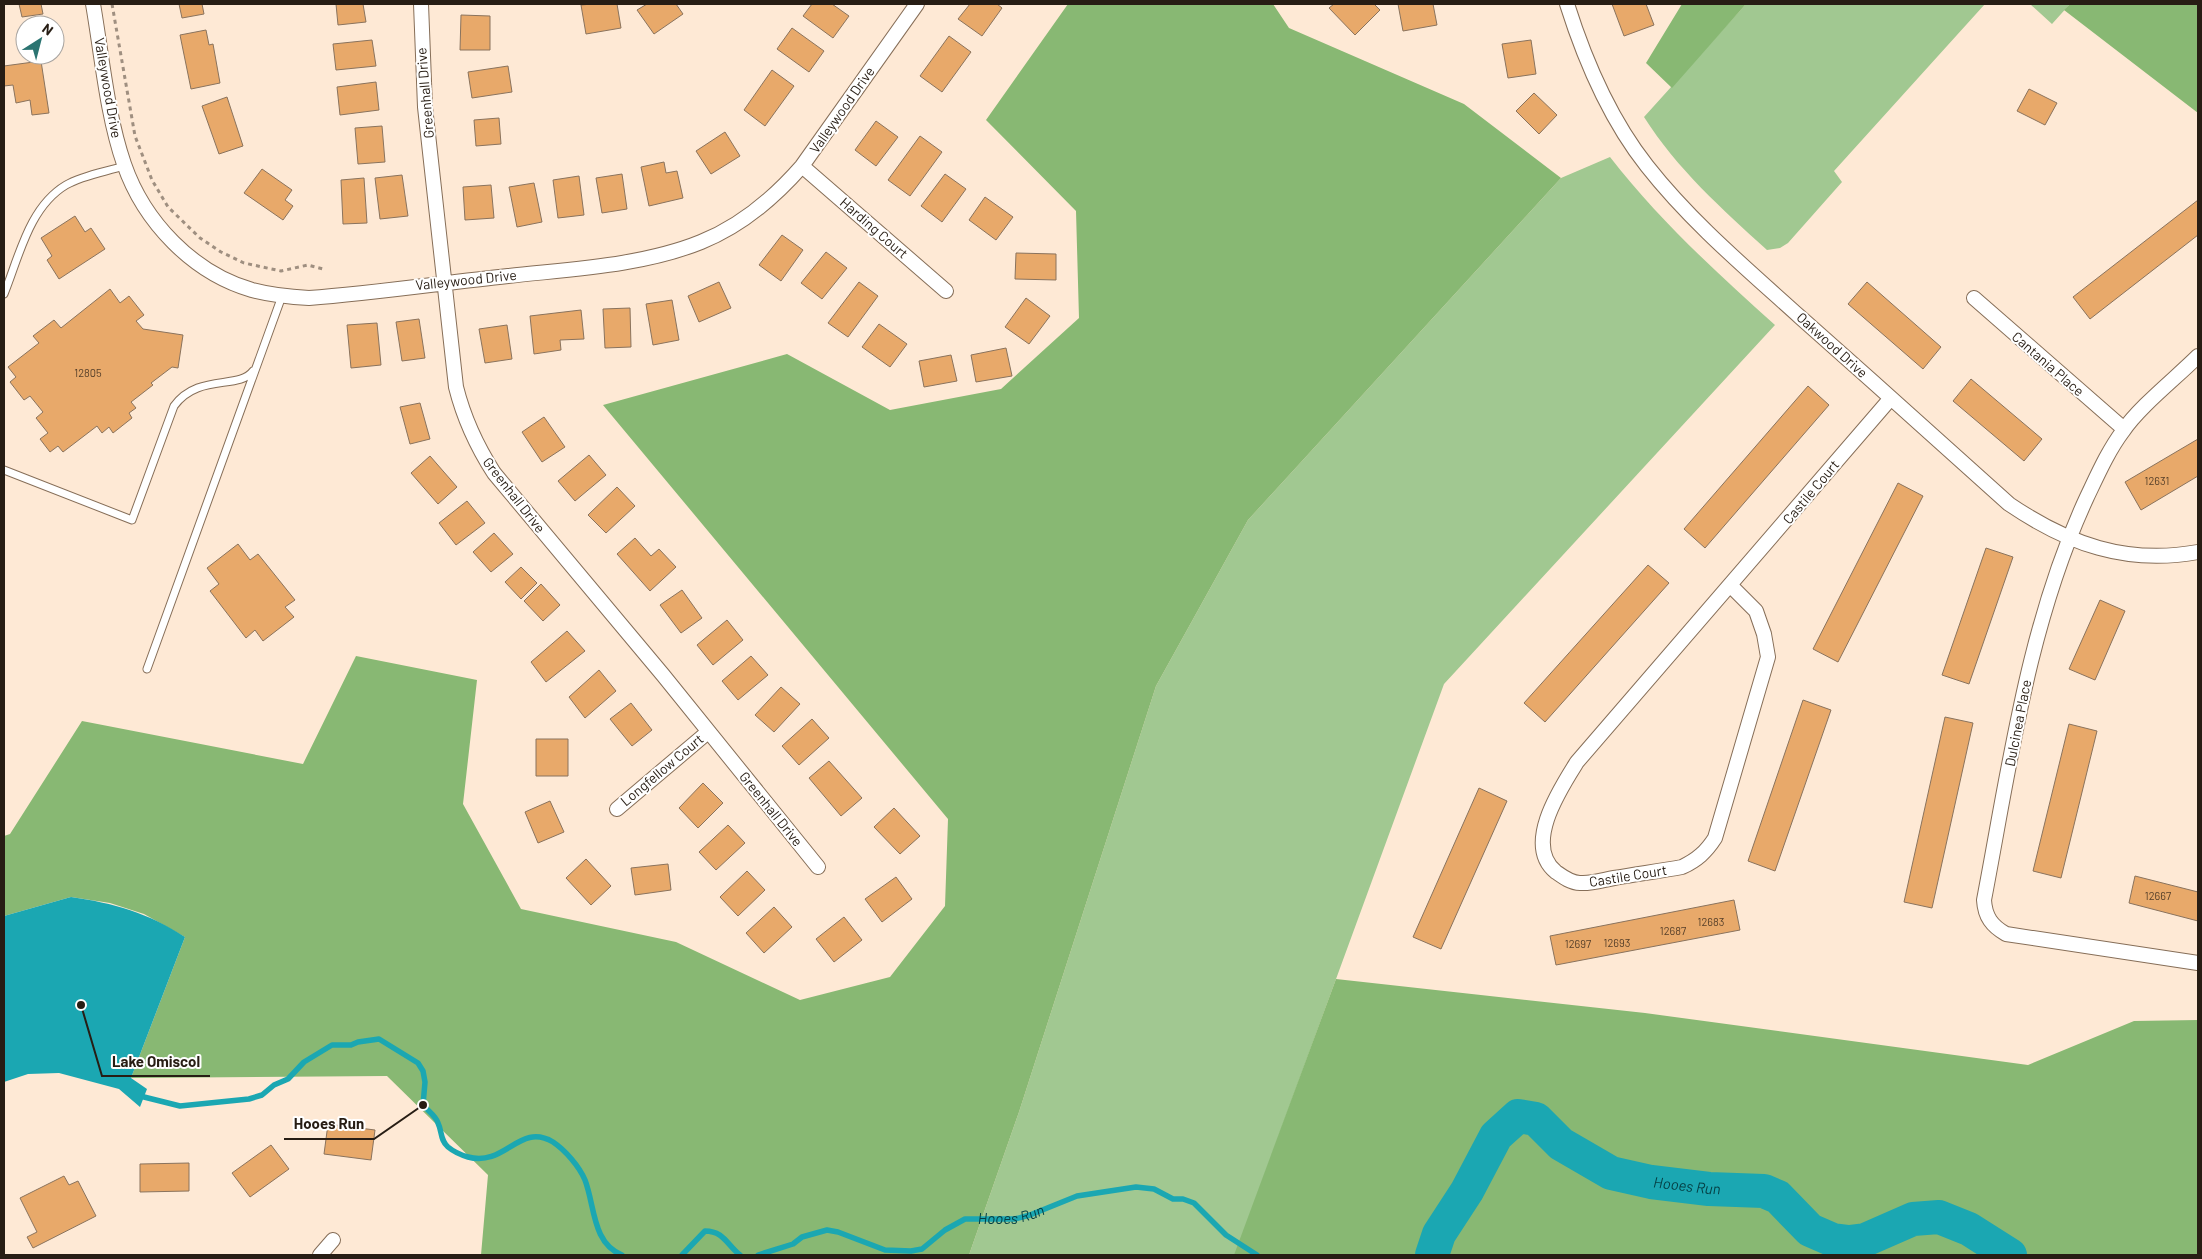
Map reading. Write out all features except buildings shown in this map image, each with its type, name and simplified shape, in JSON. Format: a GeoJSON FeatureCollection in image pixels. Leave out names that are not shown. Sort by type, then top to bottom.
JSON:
{"type":"FeatureCollection","features":[{"type":"Feature","properties":{"kind":"street","name":"Valleywood Drive"},"geometry":{"type":"LineString","coordinates":[[93,4],[117,140],[124,166],[136,193],[153,220],[174,243],[200,265],[225,280],[252,290],[282,296],[309,298],[586,267],[670,253],[702,242],[732,226],[761,207],[802,166],[917,4]]}},
{"type":"Feature","properties":{"kind":"street","name":"Greenhall Drive"},"geometry":{"type":"LineString","coordinates":[[421,4],[425,107],[456,387],[463,416],[475,443],[494,472],[818,867]]}},
{"type":"Feature","properties":{"kind":"street","name":"Oakwood Drive"},"geometry":{"type":"LineString","coordinates":[[1567,4],[1580,46],[1620,128],[1646,165],[1681,207],[1736,259],[2008,504],[2040,525],[2069,539],[2118,553],[2150,556],[2198,552]]}},
{"type":"Feature","properties":{"kind":"street","name":"Harding Court"},"geometry":{"type":"LineString","coordinates":[[802,166],[946,291]]}},
{"type":"Feature","properties":{"kind":"street","name":"Cantania Place"},"geometry":{"type":"LineString","coordinates":[[1974,298],[2124,429]]}},
{"type":"Feature","properties":{"kind":"street","name":"Dulcinea Place"},"geometry":{"type":"LineString","coordinates":[[2198,356],[2124,429],[2109,450],[2069,539],[2046,606],[2027,675],[1984,900],[1985,910],[1996,928],[2006,934],[2198,963]]}},
{"type":"Feature","properties":{"kind":"street","name":"Castile Court"},"geometry":{"type":"LineString","coordinates":[[1731,586],[1756,611],[1764,634],[1768,657],[1715,838],[1707,850],[1696,860],[1682,867],[1582,884],[1563,878],[1552,869],[1545,857],[1541,844],[1549,815],[1562,788],[1578,762],[1891,398]]}},
{"type":"Feature","properties":{"kind":"street","name":"Longfellow Court"},"geometry":{"type":"LineString","coordinates":[[616,809],[708,732]]}},
{"type":"Feature","properties":{"kind":"street"},"geometry":{"type":"LineString","coordinates":[[320,1255],[333,1240]]}},
{"type":"Feature","properties":{"kind":"lane"},"geometry":{"type":"LineString","coordinates":[[4,294],[37,212],[49,197],[75,181],[124,166]]}},
{"type":"Feature","properties":{"kind":"lane"},"geometry":{"type":"LineString","coordinates":[[146,669],[282,296]]}},
{"type":"Feature","properties":{"kind":"lane"},"geometry":{"type":"LineString","coordinates":[[4,470],[132,520],[174,406],[179,398],[200,386],[243,379],[257,367]]}},
{"type":"Feature","properties":{"kind":"path"},"geometry":{"type":"LineString","coordinates":[[112,4],[135,136],[152,180],[168,207],[200,238],[221,252],[244,263],[282,271],[308,265],[323,269]]}},
{"type":"Feature","properties":{"kind":"green space"},"geometry":{"type":"Polygon","coordinates":[[[1068,4],[1273,4],[1289,28],[1464,104],[1561,178],[1248,520],[1156,686],[1019,1112],[969,1255],[481,1255],[488,1175],[387,1076],[131,1078],[185,937],[144,914],[110,903],[71,897],[4,916],[4,836],[10,834],[82,721],[303,764],[356,656],[477,680],[463,804],[521,909],[676,942],[800,1000],[890,977],[945,906],[948,819],[603,405],[787,354],[890,410],[1001,389],[1079,318],[1076,211],[986,120],[1068,4]]]}},
{"type":"Feature","properties":{"kind":"green space"},"geometry":{"type":"Polygon","coordinates":[[[1682,4],[1746,4],[1672,88],[1646,63],[1682,4]]]}},
{"type":"Feature","properties":{"kind":"green space"},"geometry":{"type":"Polygon","coordinates":[[[1746,4],[1985,4],[1834,171],[1842,182],[1788,243],[1780,248],[1767,250],[1701,188],[1671,154],[1644,117],[1746,4]]]}},
{"type":"Feature","properties":{"kind":"green space"},"geometry":{"type":"Polygon","coordinates":[[[2030,4],[2070,4],[2052,24],[2030,4]]]}},
{"type":"Feature","properties":{"kind":"green space"},"geometry":{"type":"Polygon","coordinates":[[[2070,4],[2198,4],[2198,113],[2064,10],[2070,4]]]}},
{"type":"Feature","properties":{"kind":"green space"},"geometry":{"type":"Polygon","coordinates":[[[1610,157],[1668,224],[1775,325],[1444,684],[1235,1255],[969,1255],[1019,1112],[1156,686],[1248,520],[1561,178],[1610,157]]]}},
{"type":"Feature","properties":{"kind":"green space"},"geometry":{"type":"Polygon","coordinates":[[[1336,979],[1645,1013],[2028,1065],[2134,1021],[2198,1020],[2198,1255],[1234,1255],[1336,979]]]}},
{"type":"Feature","properties":{"kind":"water"},"geometry":{"type":"Polygon","coordinates":[[[71,897],[101,902],[130,910],[158,921],[185,937],[131,1078],[147,1089],[140,1107],[119,1089],[59,1073],[28,1074],[4,1082],[4,916],[71,897]]]}},
{"type":"Feature","properties":{"kind":"waterway","name":"Hooes Run"},"geometry":{"type":"LineString","coordinates":[[144,1097],[180,1106],[249,1099],[262,1095],[274,1085],[288,1079],[304,1062],[332,1045],[351,1045],[379,1039],[418,1063],[423,1071],[425,1082],[423,1105],[436,1118],[448,1147],[468,1157],[481,1158],[493,1156],[531,1137],[541,1137],[553,1142],[562,1149],[575,1164],[585,1180],[596,1223],[605,1242],[622,1255]]}},
{"type":"Feature","properties":{"kind":"waterway","name":"Hooes Run"},"geometry":{"type":"LineString","coordinates":[[1432,1255],[1439,1234],[1467,1191],[1496,1136],[1518,1116],[1536,1119],[1561,1144],[1611,1173],[1651,1182],[1709,1189],[1764,1191],[1778,1197],[1810,1230],[1833,1240],[1849,1242],[1865,1240],[1913,1219],[1939,1217],[1969,1229],[2010,1255]]}},
{"type":"Feature","properties":{"kind":"waterway","name":"Hooes Run"},"geometry":{"type":"LineString","coordinates":[[758,1255],[793,1244],[802,1237],[827,1230],[838,1232],[885,1250],[911,1251],[922,1249],[945,1230],[965,1219],[1015,1219],[1077,1196],[1136,1187],[1154,1189],[1173,1199],[1183,1199],[1194,1203],[1226,1235],[1257,1255]]}},
{"type":"Feature","properties":{"kind":"waterway","name":"Hooes Run"},"geometry":{"type":"LineString","coordinates":[[682,1255],[705,1231],[717,1233],[740,1255]]}},
{"type":"Feature","properties":{"kind":"place","name":"Lake Omiscol"},"geometry":{"type":"Point","coordinates":[81,1005]}},
{"type":"Feature","properties":{"kind":"place","name":"Hooes Run"},"geometry":{"type":"Point","coordinates":[423,1105]}}]}
